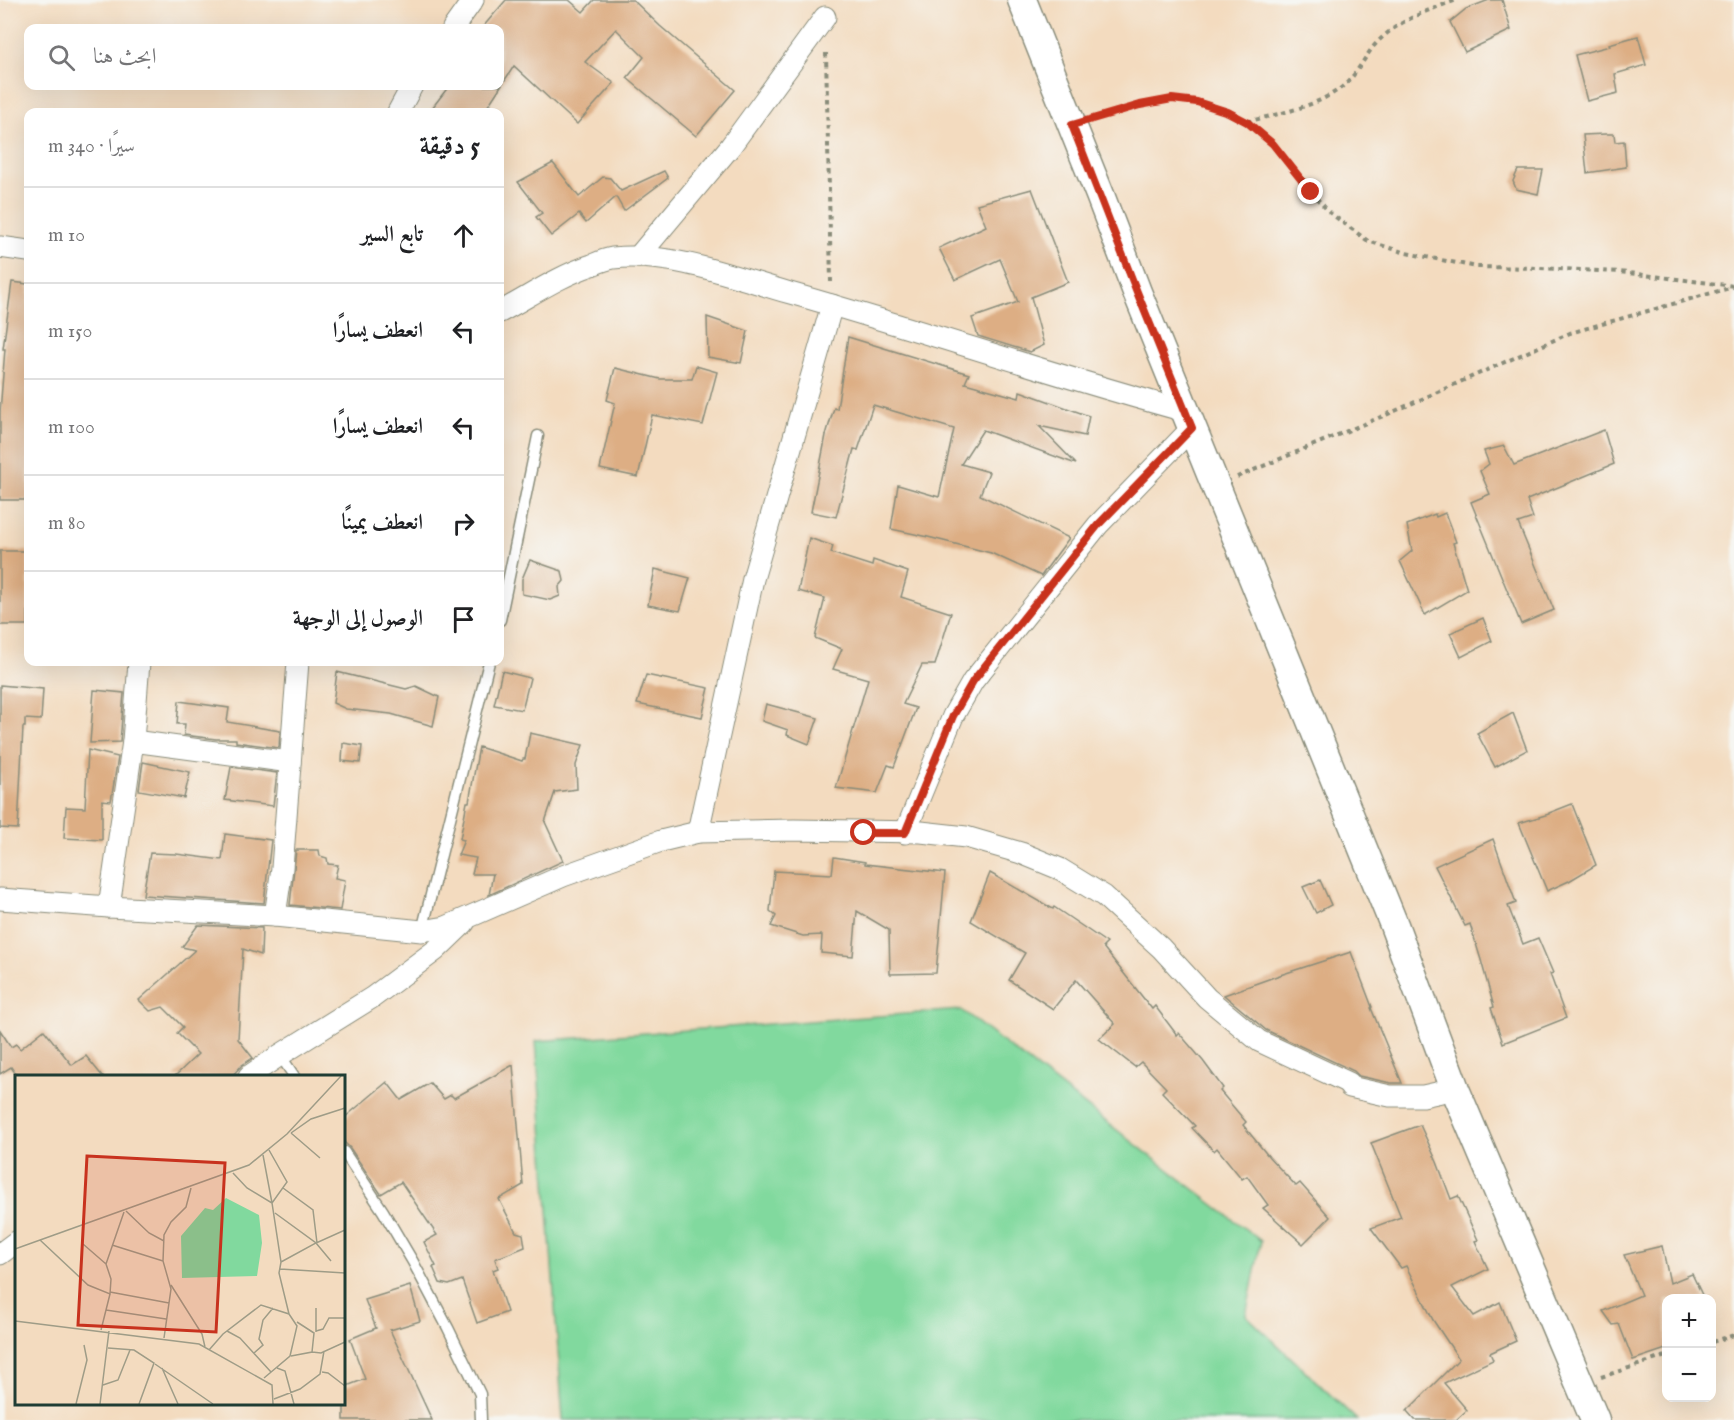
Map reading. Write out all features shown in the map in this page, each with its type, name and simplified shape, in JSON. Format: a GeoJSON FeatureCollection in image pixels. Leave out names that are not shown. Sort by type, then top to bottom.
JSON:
{"type":"FeatureCollection","features":[{"type":"Feature","properties":{"kind":"street"},"geometry":{"type":"LineString","coordinates":[[456,24],[473,0]]}},
{"type":"Feature","properties":{"kind":"street"},"geometry":{"type":"LineString","coordinates":[[1022,0],[1394,925],[1455,1089],[1594,1420]]}},
{"type":"Feature","properties":{"kind":"street"},"geometry":{"type":"LineString","coordinates":[[638,257],[730,147],[825,16]]}},
{"type":"Feature","properties":{"kind":"street"},"geometry":{"type":"LineString","coordinates":[[400,108],[410,90]]}},
{"type":"Feature","properties":{"kind":"street"},"geometry":{"type":"LineString","coordinates":[[0,247],[24,250]]}},
{"type":"Feature","properties":{"kind":"street"},"geometry":{"type":"LineString","coordinates":[[504,310],[551,282],[580,268],[610,258],[638,257],[697,266],[1107,390],[1189,419]]}},
{"type":"Feature","properties":{"kind":"street"},"geometry":{"type":"LineString","coordinates":[[698,832],[753,579],[832,305]]}},
{"type":"Feature","properties":{"kind":"street"},"geometry":{"type":"LineString","coordinates":[[905,833],[953,716],[973,681],[1098,525],[1189,419]]}},
{"type":"Feature","properties":{"kind":"street"},"geometry":{"type":"LineString","coordinates":[[109,908],[133,741],[139,666]]}},
{"type":"Feature","properties":{"kind":"street"},"geometry":{"type":"LineString","coordinates":[[275,916],[282,868],[297,666]]}},
{"type":"Feature","properties":{"kind":"street"},"geometry":{"type":"LineString","coordinates":[[133,741],[290,762]]}},
{"type":"Feature","properties":{"kind":"street"},"geometry":{"type":"LineString","coordinates":[[0,899],[109,908],[275,916],[422,932],[446,927],[563,876],[661,841],[698,832],[794,830],[921,832],[966,837],[1021,853],[1060,869],[1104,896],[1161,948],[1207,998],[1259,1041],[1348,1083],[1350,1087],[1390,1096],[1424,1096],[1455,1089]]}},
{"type":"Feature","properties":{"kind":"street"},"geometry":{"type":"LineString","coordinates":[[252,1075],[382,990],[436,950],[471,916]]}},
{"type":"Feature","properties":{"kind":"street"},"geometry":{"type":"LineString","coordinates":[[0,1254],[15,1243]]}},
{"type":"Feature","properties":{"kind":"lane"},"geometry":{"type":"LineString","coordinates":[[504,601],[538,436]]}},
{"type":"Feature","properties":{"kind":"lane"},"geometry":{"type":"LineString","coordinates":[[422,932],[488,666]]}},
{"type":"Feature","properties":{"kind":"lane"},"geometry":{"type":"LineString","coordinates":[[280,1055],[293,1075]]}},
{"type":"Feature","properties":{"kind":"lane"},"geometry":{"type":"LineString","coordinates":[[345,1153],[383,1210],[448,1328],[480,1395],[481,1420]]}},
{"type":"Feature","properties":{"kind":"path"},"geometry":{"type":"LineString","coordinates":[[1247,122],[1318,102],[1344,86],[1374,46],[1397,26],[1421,13],[1457,0]]}},
{"type":"Feature","properties":{"kind":"path"},"geometry":{"type":"LineString","coordinates":[[825,16],[832,305]]}},
{"type":"Feature","properties":{"kind":"path"},"geometry":{"type":"LineString","coordinates":[[1072,125],[1140,105],[1172,99],[1197,102],[1228,112],[1247,122],[1273,144],[1330,213],[1368,241],[1406,253],[1477,267],[1620,272],[1734,286]]}},
{"type":"Feature","properties":{"kind":"path"},"geometry":{"type":"LineString","coordinates":[[1216,485],[1395,411],[1570,333],[1734,286]]}},
{"type":"Feature","properties":{"kind":"path"},"geometry":{"type":"LineString","coordinates":[[1716,1341],[1734,1335]]}},
{"type":"Feature","properties":{"kind":"path"},"geometry":{"type":"LineString","coordinates":[[1579,1383],[1662,1357]]}},
{"type":"Feature","properties":{"kind":"green space"},"geometry":{"type":"Polygon","coordinates":[[[961,1010],[1261,1241],[1246,1315],[1357,1420],[563,1420],[536,1041],[961,1010]]]}},
{"type":"Feature","properties":{"kind":"building"},"geometry":{"type":"Polygon","coordinates":[[[506,0],[569,0],[583,12],[594,0],[633,0],[735,90],[696,136],[627,78],[644,57],[616,29],[585,62],[614,83],[577,124],[514,66],[504,81],[504,24],[485,24],[506,0]]]}},
{"type":"Feature","properties":{"kind":"building"},"geometry":{"type":"Polygon","coordinates":[[[1489,0],[1502,0],[1511,30],[1465,52],[1450,22],[1466,9],[1489,0]]]}},
{"type":"Feature","properties":{"kind":"building"},"geometry":{"type":"Polygon","coordinates":[[[1638,36],[1646,65],[1615,74],[1618,93],[1587,101],[1575,55],[1638,36]]]}},
{"type":"Feature","properties":{"kind":"building"},"geometry":{"type":"Polygon","coordinates":[[[446,90],[498,90],[487,108],[432,108],[446,90]]]}},
{"type":"Feature","properties":{"kind":"building"},"geometry":{"type":"Polygon","coordinates":[[[1614,134],[1615,142],[1624,141],[1626,167],[1587,173],[1583,135],[1614,134]]]}},
{"type":"Feature","properties":{"kind":"building"},"geometry":{"type":"Polygon","coordinates":[[[553,163],[579,197],[603,177],[610,178],[621,191],[664,171],[668,178],[624,211],[616,197],[586,223],[579,214],[551,236],[536,217],[542,213],[518,182],[553,163]]]}},
{"type":"Feature","properties":{"kind":"building"},"geometry":{"type":"Polygon","coordinates":[[[1518,170],[1543,170],[1538,194],[1516,189],[1513,181],[1518,170]]]}},
{"type":"Feature","properties":{"kind":"building"},"geometry":{"type":"Polygon","coordinates":[[[1032,189],[1068,282],[1031,297],[1044,345],[1030,352],[978,336],[972,318],[1018,302],[1000,259],[955,280],[939,248],[986,226],[977,204],[1032,189]]]}},
{"type":"Feature","properties":{"kind":"building"},"geometry":{"type":"Polygon","coordinates":[[[12,282],[24,284],[24,500],[0,500],[0,412],[5,349],[3,349],[12,282]]]}},
{"type":"Feature","properties":{"kind":"building"},"geometry":{"type":"Polygon","coordinates":[[[707,317],[748,331],[741,363],[708,357],[707,317]]]}},
{"type":"Feature","properties":{"kind":"building"},"geometry":{"type":"Polygon","coordinates":[[[848,337],[969,374],[965,383],[1019,398],[1020,391],[1089,416],[1085,436],[1039,426],[1076,464],[983,430],[961,464],[989,472],[980,495],[1069,538],[1041,576],[991,553],[891,529],[898,485],[939,497],[954,429],[873,405],[858,450],[854,449],[836,517],[811,512],[826,435],[834,408],[837,409],[848,337]]]}},
{"type":"Feature","properties":{"kind":"building"},"geometry":{"type":"Polygon","coordinates":[[[696,366],[717,372],[703,425],[652,415],[638,477],[600,469],[615,403],[607,400],[615,368],[660,379],[692,379],[696,366]]]}},
{"type":"Feature","properties":{"kind":"building"},"geometry":{"type":"Polygon","coordinates":[[[1604,430],[1614,464],[1527,500],[1533,518],[1518,523],[1554,610],[1521,624],[1471,502],[1490,494],[1480,471],[1489,464],[1484,451],[1504,446],[1514,465],[1604,430]]]}},
{"type":"Feature","properties":{"kind":"building"},"geometry":{"type":"Polygon","coordinates":[[[1445,513],[1456,542],[1453,543],[1467,590],[1425,615],[1400,561],[1412,551],[1407,525],[1435,514],[1436,517],[1445,513]]]}},
{"type":"Feature","properties":{"kind":"building"},"geometry":{"type":"Polygon","coordinates":[[[809,538],[833,546],[831,553],[872,566],[873,560],[908,572],[901,597],[951,613],[935,665],[922,665],[903,704],[916,708],[894,767],[888,765],[877,793],[836,788],[868,679],[833,669],[842,649],[815,638],[825,598],[798,591],[809,538]]]}},
{"type":"Feature","properties":{"kind":"building"},"geometry":{"type":"Polygon","coordinates":[[[0,551],[24,551],[24,625],[0,625],[0,551]]]}},
{"type":"Feature","properties":{"kind":"building"},"geometry":{"type":"Polygon","coordinates":[[[530,560],[562,571],[564,581],[559,587],[560,596],[550,600],[522,594],[522,579],[530,560]]]}},
{"type":"Feature","properties":{"kind":"building"},"geometry":{"type":"Polygon","coordinates":[[[655,569],[690,578],[680,611],[648,605],[655,569]]]}},
{"type":"Feature","properties":{"kind":"building"},"geometry":{"type":"Polygon","coordinates":[[[1483,618],[1492,641],[1461,657],[1450,633],[1483,618]]]}},
{"type":"Feature","properties":{"kind":"building"},"geometry":{"type":"Polygon","coordinates":[[[502,671],[530,678],[522,710],[494,705],[502,671]]]}},
{"type":"Feature","properties":{"kind":"building"},"geometry":{"type":"Polygon","coordinates":[[[337,672],[406,689],[416,686],[439,697],[433,726],[391,714],[346,709],[333,703],[337,672]]]}},
{"type":"Feature","properties":{"kind":"building"},"geometry":{"type":"Polygon","coordinates":[[[646,675],[709,688],[702,717],[637,704],[646,675]]]}},
{"type":"Feature","properties":{"kind":"building"},"geometry":{"type":"Polygon","coordinates":[[[0,685],[43,689],[41,720],[25,719],[25,727],[23,727],[18,829],[0,828],[0,685]]]}},
{"type":"Feature","properties":{"kind":"building"},"geometry":{"type":"Polygon","coordinates":[[[94,690],[124,693],[120,742],[90,743],[94,690]]]}},
{"type":"Feature","properties":{"kind":"building"},"geometry":{"type":"Polygon","coordinates":[[[179,701],[229,708],[227,722],[280,731],[279,748],[236,742],[236,739],[184,735],[185,724],[177,724],[179,701]]]}},
{"type":"Feature","properties":{"kind":"building"},"geometry":{"type":"Polygon","coordinates":[[[766,704],[818,718],[809,744],[787,735],[788,730],[762,721],[766,704]]]}},
{"type":"Feature","properties":{"kind":"building"},"geometry":{"type":"Polygon","coordinates":[[[1513,713],[1527,750],[1495,767],[1477,733],[1513,713]]]}},
{"type":"Feature","properties":{"kind":"building"},"geometry":{"type":"Polygon","coordinates":[[[530,733],[583,745],[576,765],[577,789],[555,792],[545,822],[563,861],[489,895],[493,874],[472,874],[476,858],[458,855],[464,840],[460,839],[479,747],[522,761],[525,759],[530,733]]]}},
{"type":"Feature","properties":{"kind":"building"},"geometry":{"type":"Polygon","coordinates":[[[343,743],[362,746],[360,763],[342,761],[343,743]]]}},
{"type":"Feature","properties":{"kind":"building"},"geometry":{"type":"Polygon","coordinates":[[[88,750],[118,757],[111,801],[102,800],[102,840],[64,838],[66,807],[85,808],[88,750]]]}},
{"type":"Feature","properties":{"kind":"building"},"geometry":{"type":"Polygon","coordinates":[[[143,762],[190,772],[184,798],[139,790],[143,762]]]}},
{"type":"Feature","properties":{"kind":"building"},"geometry":{"type":"Polygon","coordinates":[[[231,767],[277,773],[273,806],[225,800],[231,767]]]}},
{"type":"Feature","properties":{"kind":"building"},"geometry":{"type":"Polygon","coordinates":[[[1572,804],[1596,865],[1547,891],[1519,823],[1572,804]]]}},
{"type":"Feature","properties":{"kind":"building"},"geometry":{"type":"Polygon","coordinates":[[[225,834],[271,840],[264,903],[143,895],[150,853],[222,860],[225,834]]]}},
{"type":"Feature","properties":{"kind":"building"},"geometry":{"type":"Polygon","coordinates":[[[1493,839],[1516,903],[1508,906],[1523,944],[1538,938],[1553,973],[1550,974],[1566,1018],[1503,1043],[1491,1008],[1494,1007],[1470,924],[1465,926],[1435,866],[1493,839]]]}},
{"type":"Feature","properties":{"kind":"building"},"geometry":{"type":"Polygon","coordinates":[[[296,850],[319,850],[320,856],[327,858],[328,864],[338,865],[335,878],[345,880],[340,910],[290,905],[296,850]]]}},
{"type":"Feature","properties":{"kind":"building"},"geometry":{"type":"Polygon","coordinates":[[[834,857],[865,862],[865,864],[945,873],[936,973],[890,974],[889,930],[857,911],[853,956],[821,953],[822,935],[803,936],[771,926],[776,916],[770,911],[774,871],[832,874],[834,857]]]}},
{"type":"Feature","properties":{"kind":"building"},"geometry":{"type":"Polygon","coordinates":[[[990,873],[1053,909],[1054,907],[1107,943],[1103,947],[1152,1009],[1155,1006],[1177,1035],[1179,1033],[1203,1061],[1223,1088],[1220,1091],[1246,1122],[1243,1125],[1269,1157],[1296,1186],[1300,1183],[1330,1217],[1303,1244],[1263,1208],[1268,1205],[1247,1176],[1242,1179],[1217,1148],[1214,1151],[1192,1128],[1195,1126],[1162,1092],[1166,1088],[1141,1062],[1135,1067],[1099,1039],[1115,1024],[1076,980],[1053,1009],[1009,980],[1025,953],[971,921],[990,873]]]}},
{"type":"Feature","properties":{"kind":"building"},"geometry":{"type":"Polygon","coordinates":[[[1320,880],[1331,905],[1316,913],[1303,887],[1320,880]]]}},
{"type":"Feature","properties":{"kind":"building"},"geometry":{"type":"Polygon","coordinates":[[[198,925],[262,928],[261,955],[243,949],[238,1039],[253,1058],[233,1075],[176,1075],[198,1054],[177,1033],[183,1027],[163,1007],[150,1011],[139,1000],[195,950],[182,947],[198,925]]]}},
{"type":"Feature","properties":{"kind":"building"},"geometry":{"type":"Polygon","coordinates":[[[1351,952],[1402,1083],[1359,1076],[1354,1071],[1266,1030],[1224,995],[1351,952]]]}},
{"type":"Feature","properties":{"kind":"building"},"geometry":{"type":"Polygon","coordinates":[[[0,1030],[11,1047],[16,1044],[20,1049],[44,1030],[72,1065],[86,1056],[101,1075],[17,1075],[11,1067],[0,1074],[0,1030]]]}},
{"type":"Feature","properties":{"kind":"building"},"geometry":{"type":"Polygon","coordinates":[[[513,1065],[523,1185],[499,1199],[516,1232],[523,1234],[525,1247],[495,1259],[498,1268],[493,1270],[507,1312],[477,1323],[462,1280],[449,1285],[440,1283],[433,1267],[436,1266],[424,1242],[437,1235],[401,1182],[381,1194],[345,1143],[345,1117],[387,1082],[401,1100],[430,1083],[444,1099],[451,1095],[454,1098],[513,1065]]]}},
{"type":"Feature","properties":{"kind":"building"},"geometry":{"type":"Polygon","coordinates":[[[1420,1125],[1451,1199],[1458,1196],[1488,1269],[1452,1287],[1474,1316],[1500,1302],[1516,1341],[1490,1353],[1493,1360],[1444,1383],[1467,1410],[1456,1420],[1415,1420],[1407,1411],[1459,1359],[1433,1320],[1406,1266],[1401,1268],[1371,1228],[1401,1217],[1371,1143],[1420,1125]]]}},
{"type":"Feature","properties":{"kind":"building"},"geometry":{"type":"Polygon","coordinates":[[[1662,1246],[1670,1283],[1692,1274],[1702,1294],[1662,1294],[1662,1350],[1633,1360],[1619,1324],[1613,1325],[1603,1311],[1641,1295],[1624,1255],[1662,1246]]]}},
{"type":"Feature","properties":{"kind":"building"},"geometry":{"type":"Polygon","coordinates":[[[410,1286],[420,1321],[390,1330],[432,1420],[344,1420],[345,1387],[365,1379],[350,1339],[376,1328],[365,1300],[410,1286]]]}},
{"type":"Feature","properties":{"kind":"route"},"geometry":{"type":"LineString","coordinates":[[864,833],[905,833],[953,716],[973,681],[1098,525],[1192,428],[1072,125],[1140,105],[1172,99],[1197,102],[1228,112],[1247,122],[1273,144],[1311,192]]}}]}
